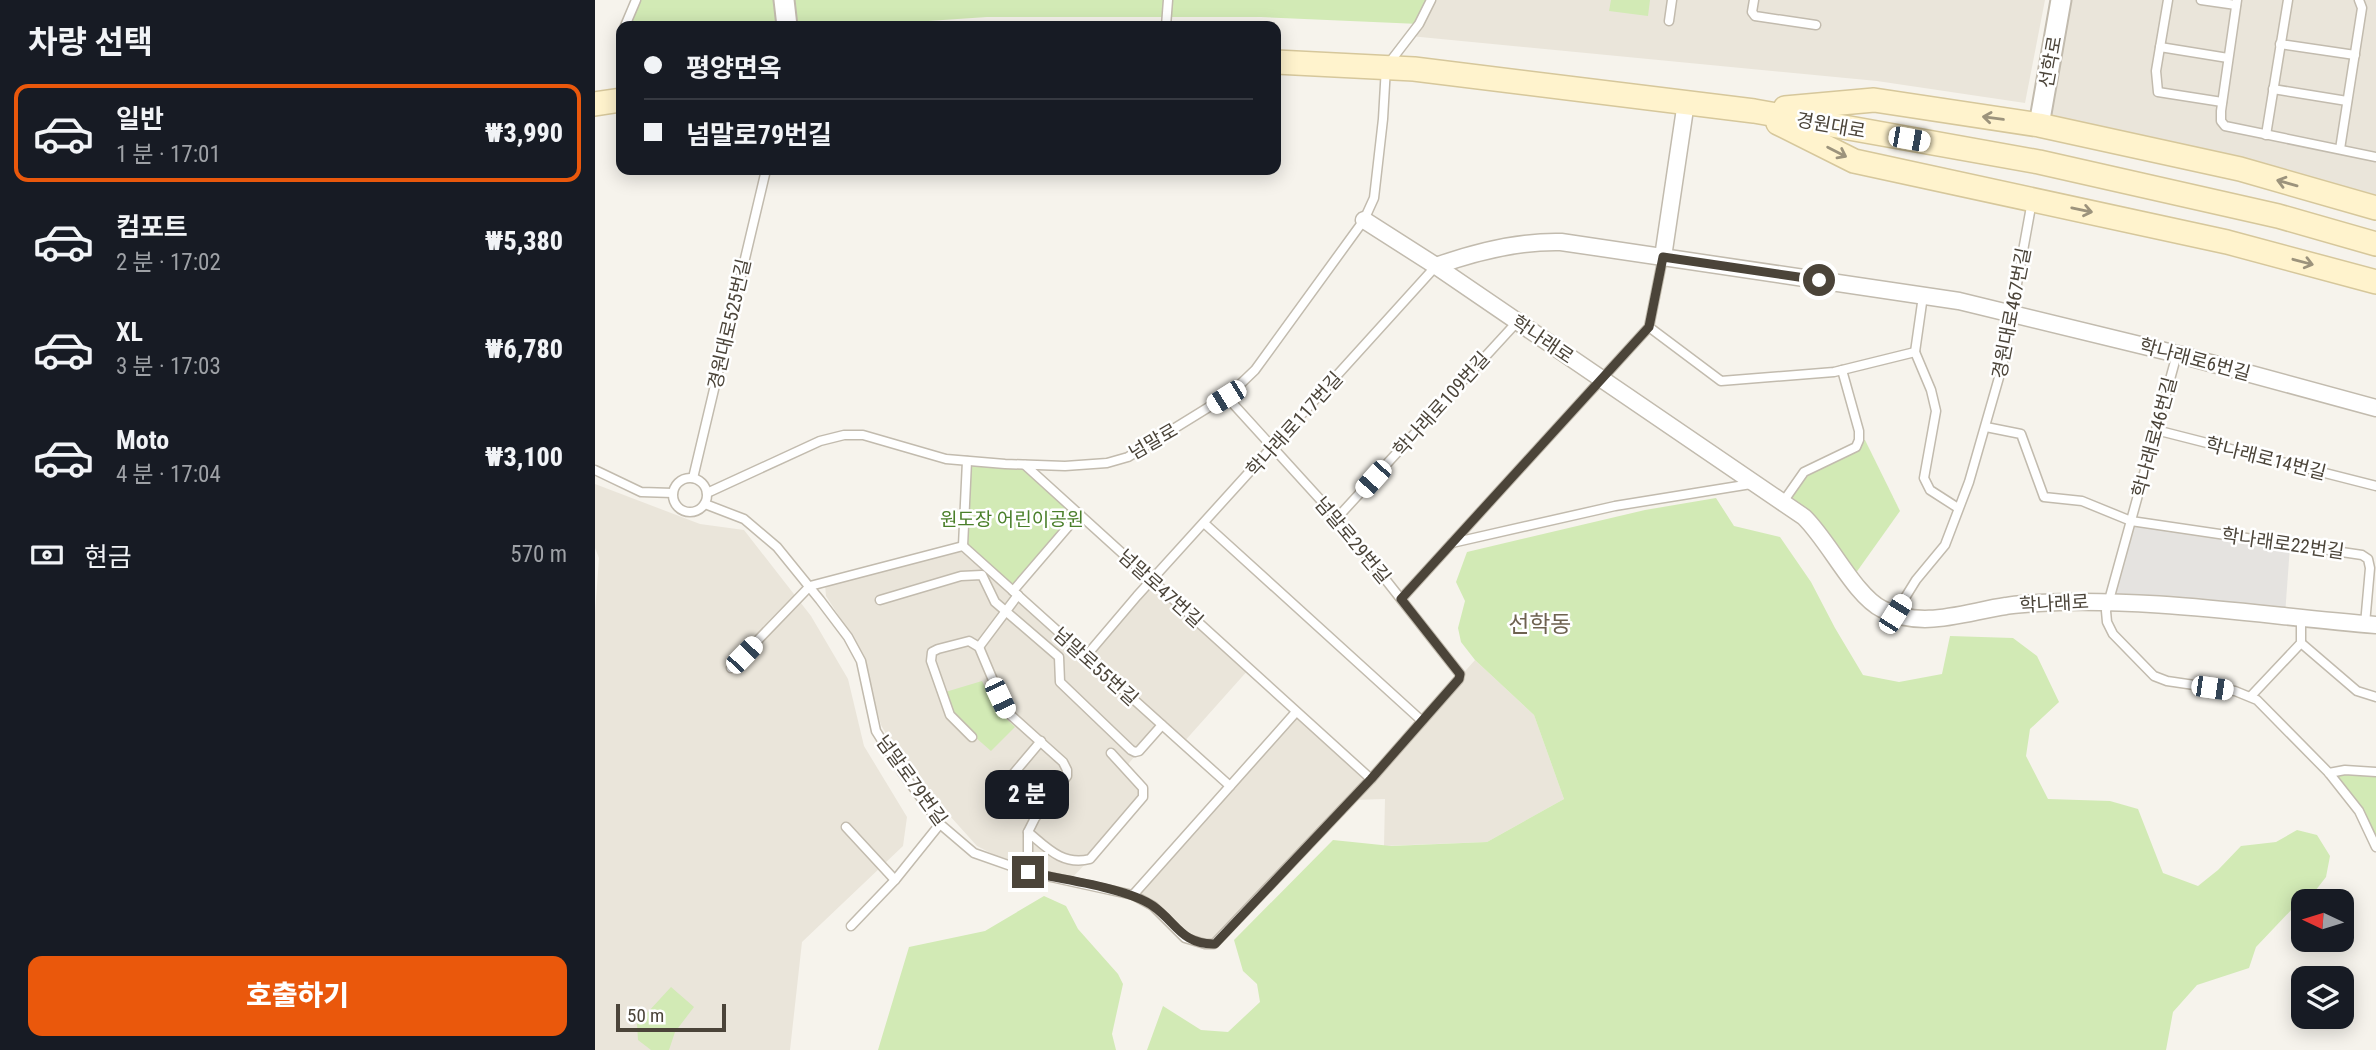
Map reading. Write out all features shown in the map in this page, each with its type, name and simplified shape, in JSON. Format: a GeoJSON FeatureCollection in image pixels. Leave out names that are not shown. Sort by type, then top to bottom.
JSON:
{"type":"FeatureCollection","features":[{"type":"Feature","properties":{"kind":"main road","name":"경원대로"},"geometry":{"type":"LineString","coordinates":[[1281,62],[1415,69],[1754,111],[2039,162],[2278,216],[2376,244]]}},
{"type":"Feature","properties":{"kind":"main road"},"geometry":{"type":"LineString","coordinates":[[1754,111],[1874,100],[2039,125],[2240,169],[2376,208]]}},
{"type":"Feature","properties":{"kind":"main road"},"geometry":{"type":"LineString","coordinates":[[595,104],[616,101]]}},
{"type":"Feature","properties":{"kind":"main road"},"geometry":{"type":"LineString","coordinates":[[1754,111],[1854,161],[2227,242],[2376,282]]}},
{"type":"Feature","properties":{"kind":"street"},"geometry":{"type":"LineString","coordinates":[[785,0],[787,21]]}},
{"type":"Feature","properties":{"kind":"street","name":"선학로"},"geometry":{"type":"LineString","coordinates":[[2039,125],[2061,0]]}},
{"type":"Feature","properties":{"kind":"street"},"geometry":{"type":"LineString","coordinates":[[1663,257],[1686,102]]}},
{"type":"Feature","properties":{"kind":"street","name":"학나래로"},"geometry":{"type":"LineString","coordinates":[[1364,220],[1436,266],[1804,517],[1823,537],[1866,598],[1881,609],[1918,619],[1937,619],[2008,605],[2110,601],[2370,625]]}},
{"type":"Feature","properties":{"kind":"street","name":"학나래로6번길"},"geometry":{"type":"LineString","coordinates":[[1436,266],[1469,254],[1543,242],[1561,242],[1923,296],[2013,312],[2376,408]]}},
{"type":"Feature","properties":{"kind":"lane"},"geometry":{"type":"LineString","coordinates":[[627,21],[636,0]]}},
{"type":"Feature","properties":{"kind":"lane"},"geometry":{"type":"LineString","coordinates":[[1166,21],[1168,0]]}},
{"type":"Feature","properties":{"kind":"lane"},"geometry":{"type":"LineString","coordinates":[[1386,67],[1419,24],[1431,0]]}},
{"type":"Feature","properties":{"kind":"lane"},"geometry":{"type":"LineString","coordinates":[[1669,21],[1672,0]]}},
{"type":"Feature","properties":{"kind":"lane"},"geometry":{"type":"LineString","coordinates":[[1754,0],[1752,12],[1755,16],[1816,25]]}},
{"type":"Feature","properties":{"kind":"lane"},"geometry":{"type":"LineString","coordinates":[[2168,0],[2156,72],[2158,92],[2222,102]]}},
{"type":"Feature","properties":{"kind":"lane"},"geometry":{"type":"LineString","coordinates":[[2201,0],[2236,2],[2222,102],[2221,121],[2225,126],[2376,156]]}},
{"type":"Feature","properties":{"kind":"lane"},"geometry":{"type":"LineString","coordinates":[[2266,135],[2288,0]]}},
{"type":"Feature","properties":{"kind":"lane"},"geometry":{"type":"LineString","coordinates":[[2340,149],[2362,8],[2359,0]]}},
{"type":"Feature","properties":{"kind":"lane"},"geometry":{"type":"LineString","coordinates":[[2280,44],[2355,55]]}},
{"type":"Feature","properties":{"kind":"lane"},"geometry":{"type":"LineString","coordinates":[[2160,47],[2228,58]]}},
{"type":"Feature","properties":{"kind":"lane","name":"넘말로"},"geometry":{"type":"LineString","coordinates":[[707,493],[820,441],[844,435],[863,435],[946,459],[1065,466],[1107,463],[1128,457],[1226,397],[1255,370],[1364,220],[1374,198],[1386,67]]}},
{"type":"Feature","properties":{"kind":"lane"},"geometry":{"type":"LineString","coordinates":[[2273,89],[2347,101]]}},
{"type":"Feature","properties":{"kind":"lane","name":"경원대로525번길"},"geometry":{"type":"LineString","coordinates":[[692,478],[765,175]]}},
{"type":"Feature","properties":{"kind":"lane","name":"경원대로467번길"},"geometry":{"type":"LineString","coordinates":[[1895,614],[1916,580],[1945,545],[1969,482],[2002,367],[2032,199]]}},
{"type":"Feature","properties":{"kind":"lane"},"geometry":{"type":"LineString","coordinates":[[1401,599],[1649,327],[1663,257]]}},
{"type":"Feature","properties":{"kind":"lane","name":"학나래로117번길"},"geometry":{"type":"LineString","coordinates":[[1086,656],[1436,266]]}},
{"type":"Feature","properties":{"kind":"lane"},"geometry":{"type":"LineString","coordinates":[[1923,296],[1915,352],[1931,390],[1936,411],[1924,478],[1930,490],[1958,508]]}},
{"type":"Feature","properties":{"kind":"lane","name":"학나래로109번길"},"geometry":{"type":"LineString","coordinates":[[1337,518],[1517,321]]}},
{"type":"Feature","properties":{"kind":"lane"},"geometry":{"type":"LineString","coordinates":[[1649,327],[1721,382],[1842,370],[1915,352]]}},
{"type":"Feature","properties":{"kind":"lane","name":"학나래로46번길"},"geometry":{"type":"LineString","coordinates":[[2177,354],[2106,611],[2107,622],[2113,634],[2154,676],[2167,681],[2235,691],[2251,696]]}},
{"type":"Feature","properties":{"kind":"lane"},"geometry":{"type":"LineString","coordinates":[[1783,502],[1804,472],[1856,447],[1860,440],[1842,370]]}},
{"type":"Feature","properties":{"kind":"lane","name":"넘말로29번길"},"geometry":{"type":"LineString","coordinates":[[1215,944],[1371,779],[1459,679],[1460,674],[1337,518],[1226,397]]}},
{"type":"Feature","properties":{"kind":"lane","name":"학나래로46번길"},"geometry":{"type":"LineString","coordinates":[[1986,427],[2021,434],[2044,497],[2082,501],[2131,521]]}},
{"type":"Feature","properties":{"kind":"lane","name":"학나래로14번길"},"geometry":{"type":"LineString","coordinates":[[2156,430],[2376,486]]}},
{"type":"Feature","properties":{"kind":"lane"},"geometry":{"type":"LineString","coordinates":[[731,668],[810,586],[963,546],[967,461]]}},
{"type":"Feature","properties":{"kind":"lane","name":"넘말로47번길"},"geometry":{"type":"LineString","coordinates":[[1025,465],[1371,779]]}},
{"type":"Feature","properties":{"kind":"lane"},"geometry":{"type":"LineString","coordinates":[[595,470],[641,492],[673,494]]}},
{"type":"Feature","properties":{"kind":"lane"},"geometry":{"type":"LineString","coordinates":[[692,478],[702,483],[707,493],[705,504],[696,511],[685,511],[676,504],[673,494],[677,483],[692,478]]}},
{"type":"Feature","properties":{"kind":"lane"},"geometry":{"type":"LineString","coordinates":[[1452,543],[1615,506],[1755,483]]}},
{"type":"Feature","properties":{"kind":"lane","name":"넘말로79번길"},"geometry":{"type":"LineString","coordinates":[[705,504],[744,519],[777,547],[848,637],[861,661],[876,732],[940,824],[974,853],[1028,872],[1133,895],[1153,906],[1185,938],[1215,944]]}},
{"type":"Feature","properties":{"kind":"lane"},"geometry":{"type":"LineString","coordinates":[[979,647],[1005,612],[1015,593],[1079,514]]}},
{"type":"Feature","properties":{"kind":"lane","name":"학나래로22번길"},"geometry":{"type":"LineString","coordinates":[[2131,521],[2362,555],[2368,559],[2370,568],[2370,625]]}},
{"type":"Feature","properties":{"kind":"lane"},"geometry":{"type":"LineString","coordinates":[[1204,523],[1422,721]]}},
{"type":"Feature","properties":{"kind":"lane","name":"넘말로55번길"},"geometry":{"type":"LineString","coordinates":[[963,546],[1230,786]]}},
{"type":"Feature","properties":{"kind":"lane"},"geometry":{"type":"LineString","coordinates":[[880,600],[973,574],[982,575],[990,596],[1005,612],[1059,657],[1060,682],[1131,750],[1139,751],[1162,725]]}},
{"type":"Feature","properties":{"kind":"lane"},"geometry":{"type":"LineString","coordinates":[[2301,619],[2301,643],[2251,696],[2329,773],[2359,811],[2376,847]]}},
{"type":"Feature","properties":{"kind":"lane"},"geometry":{"type":"LineString","coordinates":[[972,737],[950,715],[931,661],[932,652],[969,641],[979,647],[1006,711],[1063,762],[1067,770],[1067,776],[1035,818],[1028,832],[1028,872]]}},
{"type":"Feature","properties":{"kind":"lane"},"geometry":{"type":"LineString","coordinates":[[2301,643],[2357,691],[2376,697]]}},
{"type":"Feature","properties":{"kind":"lane"},"geometry":{"type":"LineString","coordinates":[[1133,895],[1296,712]]}},
{"type":"Feature","properties":{"kind":"lane"},"geometry":{"type":"LineString","coordinates":[[998,792],[1041,741]]}},
{"type":"Feature","properties":{"kind":"lane"},"geometry":{"type":"LineString","coordinates":[[1028,832],[1057,857],[1079,862],[1090,859],[1144,793],[1143,788],[1111,753]]}},
{"type":"Feature","properties":{"kind":"lane"},"geometry":{"type":"LineString","coordinates":[[2329,773],[2344,770],[2376,772]]}},
{"type":"Feature","properties":{"kind":"lane"},"geometry":{"type":"LineString","coordinates":[[851,926],[895,880],[940,824]]}},
{"type":"Feature","properties":{"kind":"lane"},"geometry":{"type":"LineString","coordinates":[[846,827],[895,880]]}},
{"type":"Feature","properties":{"kind":"shaded area"},"geometry":{"type":"Polygon","coordinates":[[[1431,0],[2045,0],[2025,103],[1877,81],[1410,36],[1431,0]]]}},
{"type":"Feature","properties":{"kind":"shaded area"},"geometry":{"type":"Polygon","coordinates":[[[2061,0],[2376,0],[2376,208],[2039,125],[2061,0]]]}},
{"type":"Feature","properties":{"kind":"shaded area"},"geometry":{"type":"Polygon","coordinates":[[[595,484],[700,524],[744,530],[811,616],[848,679],[864,746],[907,817],[903,846],[802,942],[790,1050],[595,1050],[595,613],[599,558],[595,548],[595,484]]]}},
{"type":"Feature","properties":{"kind":"shaded area"},"geometry":{"type":"Polygon","coordinates":[[[2132,522],[2290,546],[2285,615],[2111,600],[2132,522]]]}},
{"type":"Feature","properties":{"kind":"shaded area"},"geometry":{"type":"Polygon","coordinates":[[[963,546],[1086,656],[1152,580],[1249,669],[1183,743],[1162,725],[1139,751],[1125,768],[1144,793],[1069,881],[1028,872],[977,846],[903,764],[881,725],[860,649],[826,596],[825,584],[963,546]]]}},
{"type":"Feature","properties":{"kind":"shaded area"},"geometry":{"type":"Polygon","coordinates":[[[1475,660],[1534,715],[1564,799],[1487,842],[1384,846],[1385,799],[1351,800],[1214,944],[1185,938],[1153,906],[1133,895],[1296,712],[1370,778],[1475,660]]]}},
{"type":"Feature","properties":{"kind":"green space"},"geometry":{"type":"Polygon","coordinates":[[[636,0],[1431,0],[1419,24],[1261,17],[627,21],[636,0]]]}},
{"type":"Feature","properties":{"kind":"green space"},"geometry":{"type":"Polygon","coordinates":[[[1611,0],[1650,0],[1648,16],[1609,11],[1611,0]]]}},
{"type":"Feature","properties":{"kind":"green space"},"geometry":{"type":"Polygon","coordinates":[[[1865,440],[1900,511],[1853,577],[1785,502],[1805,473],[1865,440]]]}},
{"type":"Feature","properties":{"kind":"green space","name":"원도장 어린이공원"},"geometry":{"type":"Polygon","coordinates":[[[967,461],[1025,465],[1079,514],[1013,591],[963,546],[967,461]]]}},
{"type":"Feature","properties":{"kind":"green space"},"geometry":{"type":"Polygon","coordinates":[[[1716,498],[1734,526],[1780,537],[1811,582],[1863,675],[1899,682],[1942,674],[1950,636],[2013,638],[2037,656],[2059,702],[2030,729],[2026,756],[2048,799],[2110,801],[2138,809],[2163,873],[2198,886],[2241,846],[2276,842],[2297,830],[2317,835],[2330,856],[2326,877],[2317,889],[2291,889],[2291,910],[2256,947],[2249,968],[2197,985],[2173,1012],[2166,1050],[1147,1050],[1163,1006],[1201,1030],[1228,1032],[1260,1002],[1257,984],[1243,971],[1234,940],[1333,840],[1391,846],[1487,842],[1564,799],[1534,715],[1475,660],[1461,642],[1458,628],[1465,601],[1456,582],[1467,552],[1645,510],[1716,498]]]}},
{"type":"Feature","properties":{"kind":"green space"},"geometry":{"type":"Polygon","coordinates":[[[982,681],[997,710],[1015,727],[991,751],[950,715],[942,693],[982,681]]]}},
{"type":"Feature","properties":{"kind":"green space"},"geometry":{"type":"Polygon","coordinates":[[[2376,772],[2376,847],[2359,811],[2329,773],[2376,772]]]}},
{"type":"Feature","properties":{"kind":"green space"},"geometry":{"type":"Polygon","coordinates":[[[1044,896],[1066,906],[1078,929],[1118,974],[1123,984],[1112,1034],[1116,1050],[878,1050],[909,947],[985,931],[1044,896]]]}},
{"type":"Feature","properties":{"kind":"green space"},"geometry":{"type":"Polygon","coordinates":[[[671,987],[694,1007],[675,1032],[669,1050],[651,1050],[638,1040],[637,1024],[671,987]]]}},
{"type":"Feature","properties":{"kind":"district","name":"선학동"},"geometry":{"type":"Point","coordinates":[1540,624]}},
{"type":"Feature","properties":{"kind":"route"},"geometry":{"type":"LineString","coordinates":[[1028,872],[1133,895],[1153,906],[1185,938],[1215,944],[1371,779],[1459,679],[1460,674],[1401,599],[1649,327],[1663,257],[1819,280]]}}]}
